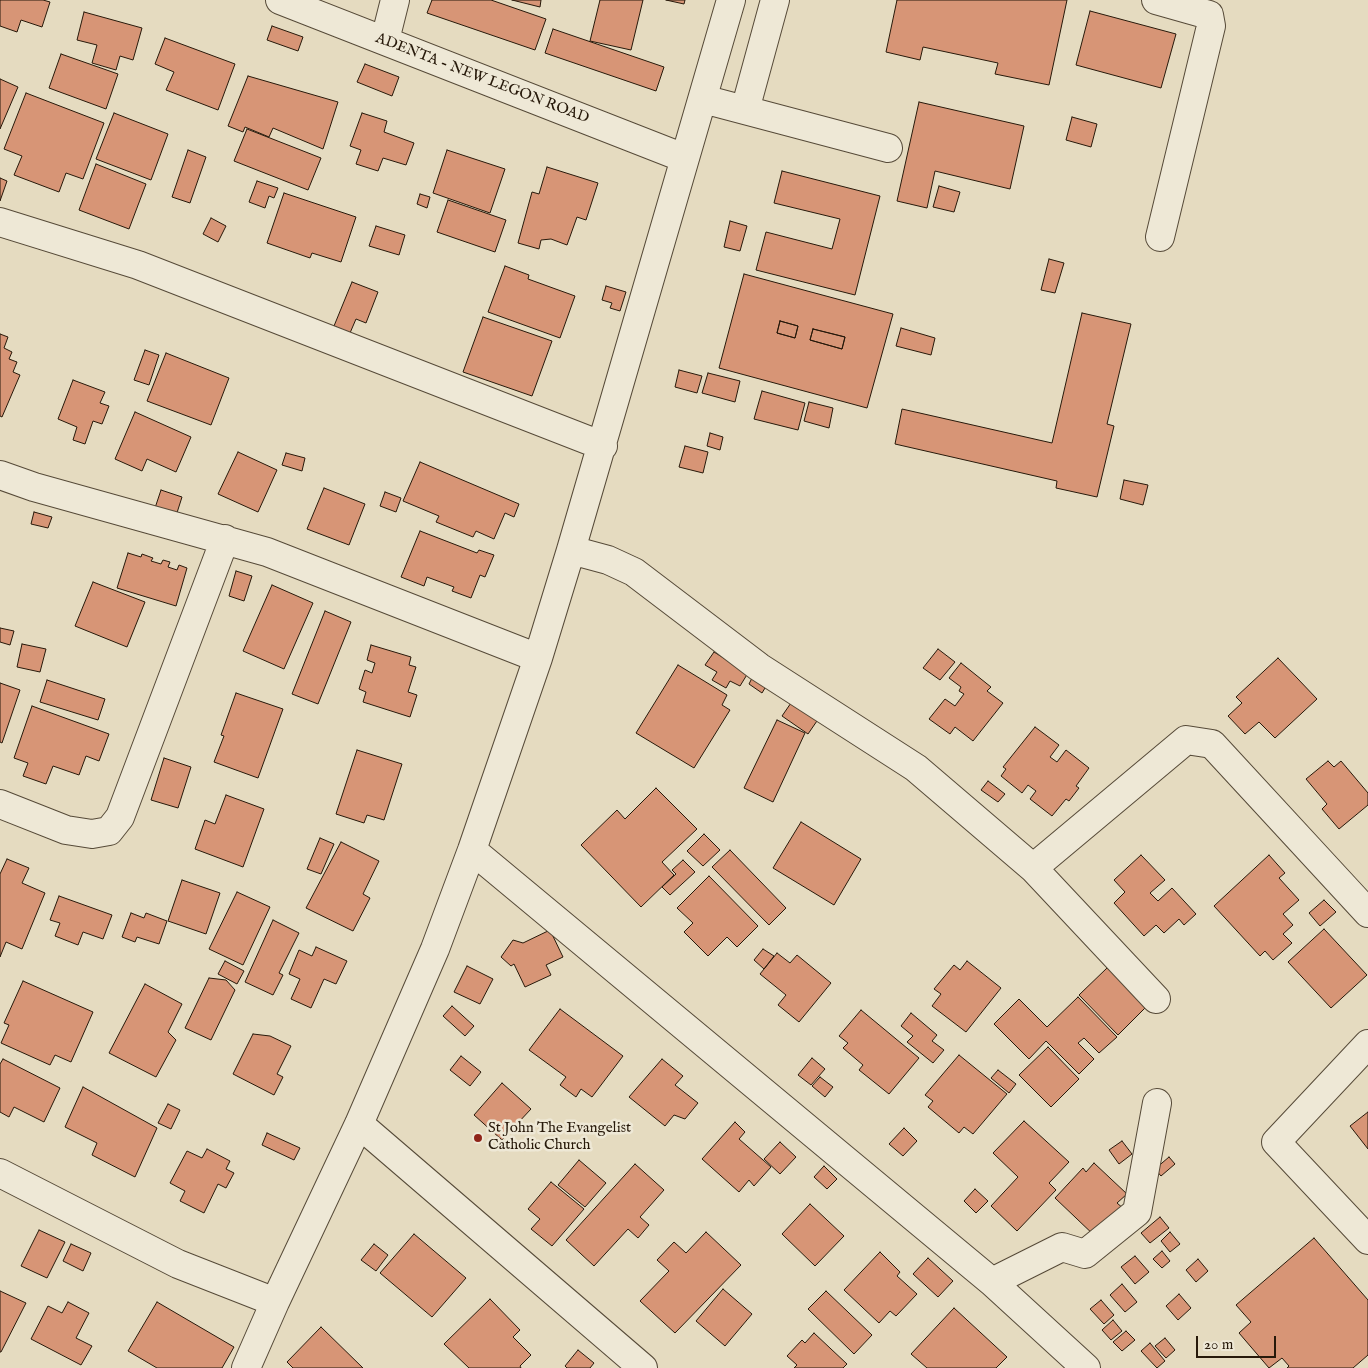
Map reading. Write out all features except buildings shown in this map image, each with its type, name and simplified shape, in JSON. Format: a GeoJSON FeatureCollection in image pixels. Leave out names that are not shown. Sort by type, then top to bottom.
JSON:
{"type":"FeatureCollection","features":[{"type":"Feature","properties":{"kind":"street","name":"ADENTA - NEW LEGON ROAD"},"geometry":{"type":"LineString","coordinates":[[280,0],[684,158]]}},
{"type":"Feature","properties":{"kind":"street"},"geometry":{"type":"LineString","coordinates":[[385,40],[396,0]]}},
{"type":"Feature","properties":{"kind":"street"},"geometry":{"type":"LineString","coordinates":[[246,1368],[275,1302],[360,1124],[435,948],[472,850],[538,658],[603,446],[684,158],[731,0]]}},
{"type":"Feature","properties":{"kind":"street"},"geometry":{"type":"LineString","coordinates":[[745,110],[775,0]]}},
{"type":"Feature","properties":{"kind":"street"},"geometry":{"type":"LineString","coordinates":[[1156,0],[1212,8],[1211,26],[1160,237]]}},
{"type":"Feature","properties":{"kind":"street"},"geometry":{"type":"LineString","coordinates":[[703,99],[888,148]]}},
{"type":"Feature","properties":{"kind":"street"},"geometry":{"type":"LineString","coordinates":[[0,222],[138,265],[603,446]]}},
{"type":"Feature","properties":{"kind":"street"},"geometry":{"type":"LineString","coordinates":[[0,475],[34,487],[267,552],[538,658]]}},
{"type":"Feature","properties":{"kind":"street"},"geometry":{"type":"LineString","coordinates":[[0,804],[66,830],[92,834],[108,831],[120,817],[225,539]]}},
{"type":"Feature","properties":{"kind":"street"},"geometry":{"type":"LineString","coordinates":[[571,550],[608,560],[634,572],[759,667],[916,768],[1033,868],[1156,999]]}},
{"type":"Feature","properties":{"kind":"street"},"geometry":{"type":"LineString","coordinates":[[1033,868],[1186,740],[1212,744],[1368,913]]}},
{"type":"Feature","properties":{"kind":"street"},"geometry":{"type":"LineString","coordinates":[[472,850],[992,1282],[1086,1368]]}},
{"type":"Feature","properties":{"kind":"street"},"geometry":{"type":"LineString","coordinates":[[1368,1044],[1276,1142],[1368,1240]]}},
{"type":"Feature","properties":{"kind":"street"},"geometry":{"type":"LineString","coordinates":[[992,1282],[1062,1246],[1085,1254],[1137,1212],[1157,1103]]}},
{"type":"Feature","properties":{"kind":"street"},"geometry":{"type":"LineString","coordinates":[[360,1124],[643,1368]]}},
{"type":"Feature","properties":{"kind":"street"},"geometry":{"type":"LineString","coordinates":[[0,1173],[178,1264],[275,1302]]}},
{"type":"Feature","properties":{"kind":"place","name":"St John The Evangelist Catholic Church"},"geometry":{"type":"Point","coordinates":[478,1138]}}]}
